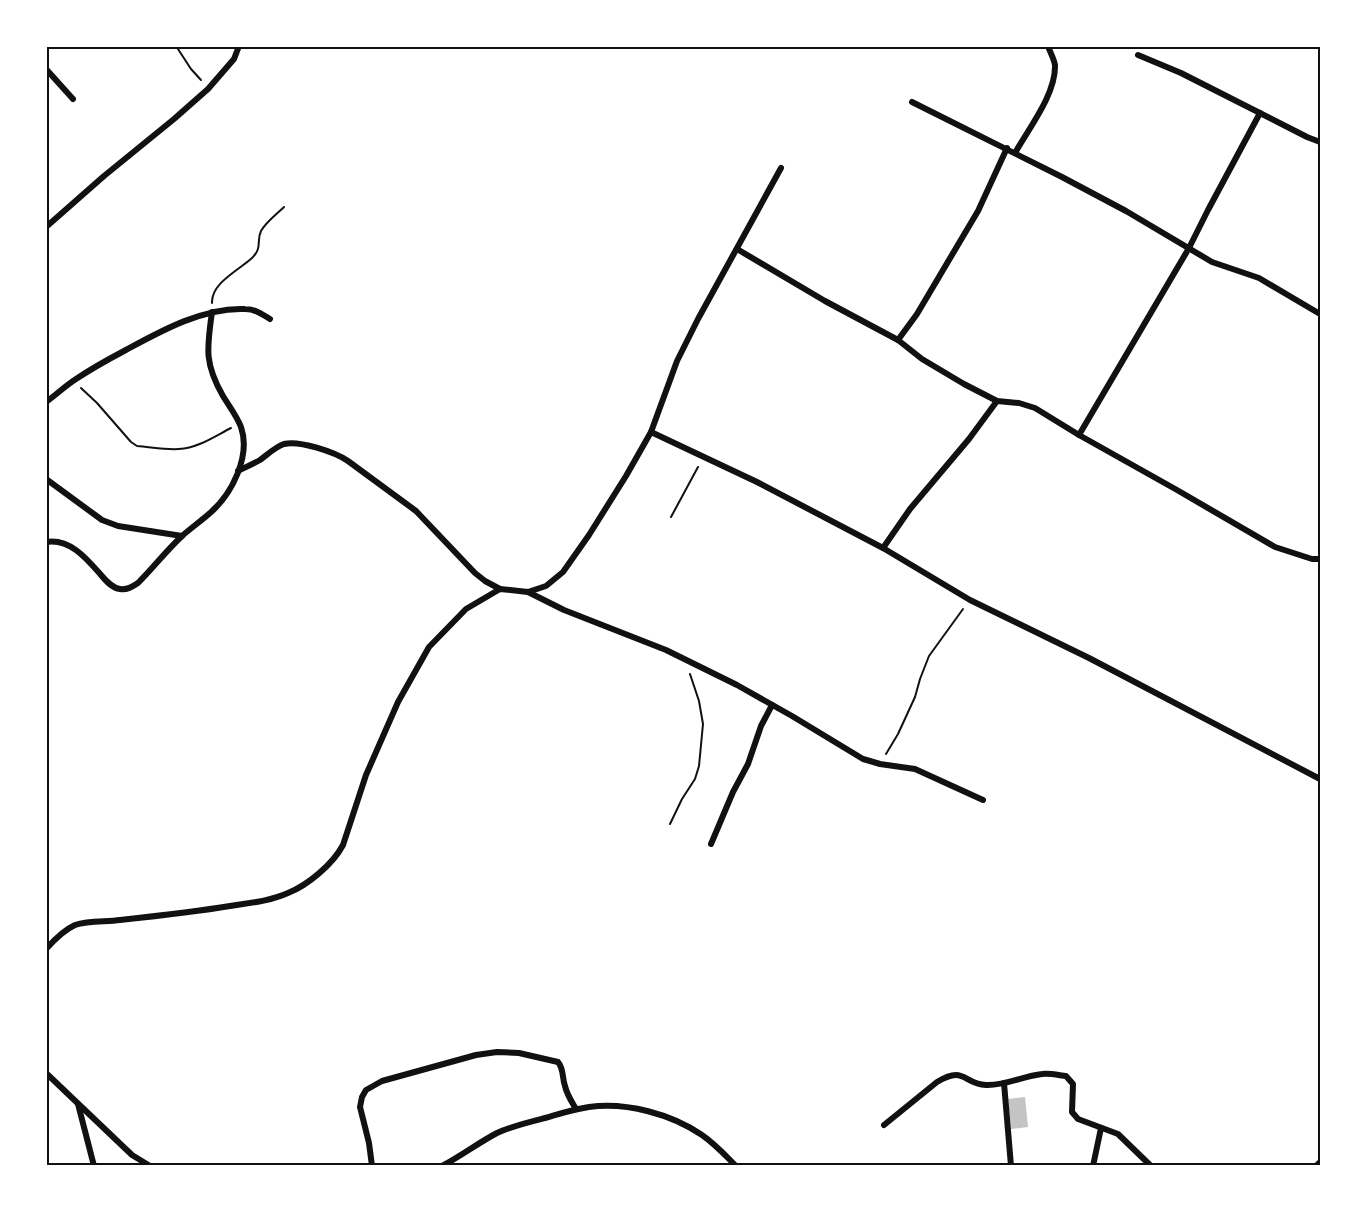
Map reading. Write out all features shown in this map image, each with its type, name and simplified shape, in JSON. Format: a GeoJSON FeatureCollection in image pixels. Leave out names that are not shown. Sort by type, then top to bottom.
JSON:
{"type":"FeatureCollection","features":[{"type":"Feature","properties":{"kind":"street"},"geometry":{"type":"LineString","coordinates":[[46,227],[208,89],[234,59],[239,46]]}},
{"type":"Feature","properties":{"kind":"street"},"geometry":{"type":"LineString","coordinates":[[1015,153],[1041,109],[1052,85],[1055,63],[1048,46]]}},
{"type":"Feature","properties":{"kind":"street"},"geometry":{"type":"LineString","coordinates":[[1138,55],[1181,73],[1320,142]]}},
{"type":"Feature","properties":{"kind":"street"},"geometry":{"type":"LineString","coordinates":[[46,69],[73,99]]}},
{"type":"Feature","properties":{"kind":"street"},"geometry":{"type":"LineString","coordinates":[[912,102],[1007,148],[1117,206],[1212,262],[1259,278],[1320,314]]}},
{"type":"Feature","properties":{"kind":"street"},"geometry":{"type":"LineString","coordinates":[[1078,435],[1189,248],[1260,113]]}},
{"type":"Feature","properties":{"kind":"street"},"geometry":{"type":"LineString","coordinates":[[898,340],[917,314],[978,211],[1007,148]]}},
{"type":"Feature","properties":{"kind":"street"},"geometry":{"type":"LineString","coordinates":[[528,592],[546,586],[563,572],[626,476],[651,432],[677,361],[698,319],[781,168]]}},
{"type":"Feature","properties":{"kind":"street"},"geometry":{"type":"LineString","coordinates":[[737,249],[825,302],[898,340],[964,384],[997,401],[1019,403],[1035,408],[1078,435],[1275,547],[1312,559],[1320,558]]}},
{"type":"Feature","properties":{"kind":"street"},"geometry":{"type":"LineString","coordinates":[[46,402],[73,381],[151,336],[212,312],[247,309],[257,311],[270,319]]}},
{"type":"Feature","properties":{"kind":"street"},"geometry":{"type":"LineString","coordinates":[[46,542],[55,541],[68,544],[109,584],[119,589],[129,588],[138,583],[182,536],[212,512],[225,497],[243,458],[242,428],[211,374],[207,350],[212,312]]}},
{"type":"Feature","properties":{"kind":"street"},"geometry":{"type":"LineString","coordinates":[[883,548],[910,509],[969,440],[997,401]]}},
{"type":"Feature","properties":{"kind":"street"},"geometry":{"type":"LineString","coordinates":[[651,432],[757,482],[883,548],[970,600],[1089,658],[1320,778]]}},
{"type":"Feature","properties":{"kind":"street"},"geometry":{"type":"LineString","coordinates":[[238,471],[286,443],[336,454],[416,511],[475,573],[500,589],[528,592],[564,610],[666,650],[737,685],[863,759],[915,769],[983,800]]}},
{"type":"Feature","properties":{"kind":"street"},"geometry":{"type":"LineString","coordinates":[[46,479],[102,520],[118,526],[182,536]]}},
{"type":"Feature","properties":{"kind":"street"},"geometry":{"type":"LineString","coordinates":[[46,949],[73,926],[86,922],[203,911],[260,902],[289,893],[307,883],[338,854],[343,845],[366,775],[388,723],[429,647],[466,609],[500,589]]}},
{"type":"Feature","properties":{"kind":"street"},"geometry":{"type":"LineString","coordinates":[[711,844],[772,705]]}},
{"type":"Feature","properties":{"kind":"street"},"geometry":{"type":"LineString","coordinates":[[372,1166],[360,1107],[366,1090],[382,1080],[476,1055],[498,1052],[519,1053],[558,1062],[568,1096],[576,1109]]}},
{"type":"Feature","properties":{"kind":"street"},"geometry":{"type":"LineString","coordinates":[[46,1074],[132,1155],[150,1166]]}},
{"type":"Feature","properties":{"kind":"street"},"geometry":{"type":"LineString","coordinates":[[884,1125],[922,1094],[946,1077],[955,1074],[983,1085],[1004,1083],[1041,1074],[1066,1076],[1073,1084],[1072,1112],[1074,1116],[1118,1134],[1151,1166]]}},
{"type":"Feature","properties":{"kind":"street"},"geometry":{"type":"LineString","coordinates":[[1004,1083],[1011,1166]]}},
{"type":"Feature","properties":{"kind":"street"},"geometry":{"type":"LineString","coordinates":[[77,1103],[94,1166]]}},
{"type":"Feature","properties":{"kind":"street"},"geometry":{"type":"LineString","coordinates":[[442,1166],[499,1132],[514,1126],[576,1109],[614,1106],[660,1115],[686,1125],[720,1149],[736,1166]]}},
{"type":"Feature","properties":{"kind":"street"},"geometry":{"type":"LineString","coordinates":[[1094,1166],[1101,1128]]}},
{"type":"Feature","properties":{"kind":"street"},"geometry":{"type":"LineString","coordinates":[[1316,1166],[1320,1162]]}},
{"type":"Feature","properties":{"kind":"path"},"geometry":{"type":"LineString","coordinates":[[176,46],[208,89]]}},
{"type":"Feature","properties":{"kind":"path"},"geometry":{"type":"LineString","coordinates":[[212,312],[212,298],[216,290],[223,281],[254,255],[259,247],[261,232],[284,207]]}},
{"type":"Feature","properties":{"kind":"path"},"geometry":{"type":"LineString","coordinates":[[73,381],[137,446],[180,449],[193,447],[239,423]]}},
{"type":"Feature","properties":{"kind":"path"},"geometry":{"type":"LineString","coordinates":[[671,517],[703,457]]}},
{"type":"Feature","properties":{"kind":"path"},"geometry":{"type":"LineString","coordinates":[[880,764],[898,734],[915,697],[929,656],[970,600]]}},
{"type":"Feature","properties":{"kind":"path"},"geometry":{"type":"LineString","coordinates":[[670,824],[695,779],[699,766],[703,724],[694,684],[684,659]]}},
{"type":"Feature","properties":{"kind":"building"},"geometry":{"type":"Polygon","coordinates":[[[1025,1097],[1028,1127],[1011,1129],[1008,1099],[1025,1097]]]}}]}
